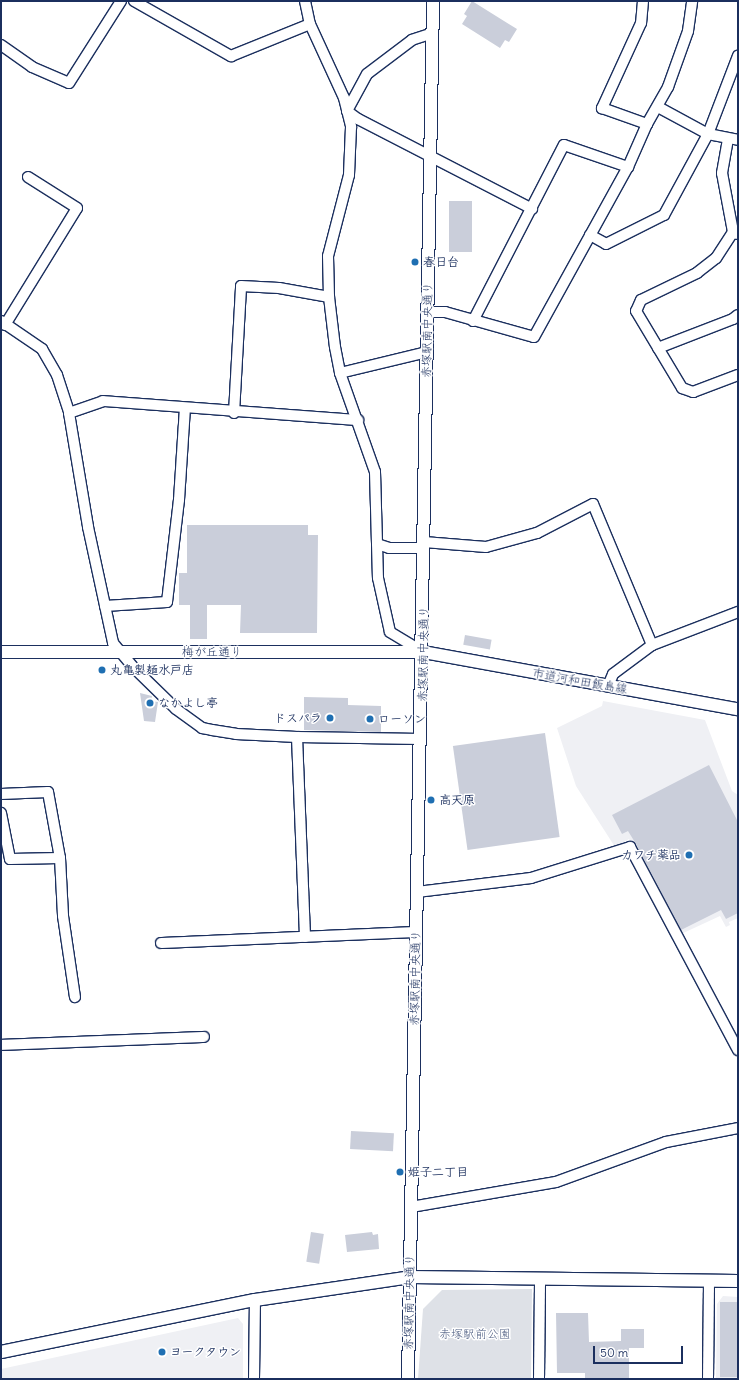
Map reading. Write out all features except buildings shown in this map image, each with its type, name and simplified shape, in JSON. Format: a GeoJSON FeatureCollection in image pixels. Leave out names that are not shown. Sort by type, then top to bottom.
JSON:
{"type":"FeatureCollection","features":[{"type":"Feature","properties":{"kind":"street"},"geometry":{"type":"LineString","coordinates":[[1,45],[32,67],[69,83],[121,1]]}},
{"type":"Feature","properties":{"kind":"street"},"geometry":{"type":"LineString","coordinates":[[134,1],[231,56],[310,24]]}},
{"type":"Feature","properties":{"kind":"street"},"geometry":{"type":"LineString","coordinates":[[305,1],[310,24],[338,82],[351,127],[349,175],[328,256],[329,297],[340,373],[358,420],[375,472],[378,578],[390,632],[423,652]]}},
{"type":"Feature","properties":{"kind":"street","name":"赤塚駅南中央通り"},"geometry":{"type":"LineString","coordinates":[[408,1379],[416,932],[423,652],[433,1]]}},
{"type":"Feature","properties":{"kind":"street"},"geometry":{"type":"LineString","coordinates":[[643,1],[641,23],[602,108],[647,124]]}},
{"type":"Feature","properties":{"kind":"street"},"geometry":{"type":"LineString","coordinates":[[428,312],[445,312],[534,337],[628,167],[647,124],[658,107],[680,57],[688,31],[692,1]]}},
{"type":"Feature","properties":{"kind":"street"},"geometry":{"type":"LineString","coordinates":[[347,111],[367,74],[412,40],[433,33]]}},
{"type":"Feature","properties":{"kind":"street"},"geometry":{"type":"LineString","coordinates":[[590,235],[606,244],[664,215],[708,134],[734,80],[738,56]]}},
{"type":"Feature","properties":{"kind":"street"},"geometry":{"type":"LineString","coordinates":[[658,107],[708,134],[733,140],[722,173],[735,233],[716,258],[697,273],[641,300],[636,311],[682,388],[693,392],[738,375]]}},
{"type":"Feature","properties":{"kind":"street"},"geometry":{"type":"LineString","coordinates":[[347,111],[430,157],[532,209]]}},
{"type":"Feature","properties":{"kind":"street"},"geometry":{"type":"LineString","coordinates":[[473,321],[564,145],[628,167]]}},
{"type":"Feature","properties":{"kind":"street"},"geometry":{"type":"LineString","coordinates":[[28,177],[77,208],[3,323],[42,349],[49,357],[69,413],[88,527],[113,643],[119,652],[176,709],[202,728],[236,734],[297,738],[421,739]]}},
{"type":"Feature","properties":{"kind":"street"},"geometry":{"type":"LineString","coordinates":[[234,413],[241,286],[279,288],[329,297]]}},
{"type":"Feature","properties":{"kind":"street"},"geometry":{"type":"LineString","coordinates":[[658,348],[733,319],[738,315]]}},
{"type":"Feature","properties":{"kind":"street"},"geometry":{"type":"LineString","coordinates":[[340,373],[427,352]]}},
{"type":"Feature","properties":{"kind":"street"},"geometry":{"type":"LineString","coordinates":[[69,413],[103,401],[234,413],[358,420]]}},
{"type":"Feature","properties":{"kind":"street"},"geometry":{"type":"LineString","coordinates":[[105,606],[168,602],[186,408]]}},
{"type":"Feature","properties":{"kind":"street"},"geometry":{"type":"LineString","coordinates":[[377,544],[389,548],[424,545],[486,547],[537,533],[592,504],[652,645]]}},
{"type":"Feature","properties":{"kind":"street"},"geometry":{"type":"LineString","coordinates":[[608,686],[613,674],[652,645],[738,612]]}},
{"type":"Feature","properties":{"kind":"street","name":"梅が丘通り"},"geometry":{"type":"LineString","coordinates":[[1,652],[423,652]]}},
{"type":"Feature","properties":{"kind":"street","name":"市道河和田飯島線"},"geometry":{"type":"LineString","coordinates":[[423,652],[738,709]]}},
{"type":"Feature","properties":{"kind":"street"},"geometry":{"type":"LineString","coordinates":[[297,738],[305,937]]}},
{"type":"Feature","properties":{"kind":"street"},"geometry":{"type":"LineString","coordinates":[[1,794],[48,792],[60,858],[63,916],[75,997]]}},
{"type":"Feature","properties":{"kind":"street"},"geometry":{"type":"LineString","coordinates":[[1,813],[10,859],[60,858]]}},
{"type":"Feature","properties":{"kind":"street"},"geometry":{"type":"LineString","coordinates":[[417,892],[531,878],[630,847],[738,1050]]}},
{"type":"Feature","properties":{"kind":"street"},"geometry":{"type":"LineString","coordinates":[[161,943],[416,932]]}},
{"type":"Feature","properties":{"kind":"street"},"geometry":{"type":"LineString","coordinates":[[1,1045],[204,1037]]}},
{"type":"Feature","properties":{"kind":"street"},"geometry":{"type":"LineString","coordinates":[[411,1207],[556,1182],[666,1142],[738,1128]]}},
{"type":"Feature","properties":{"kind":"street"},"geometry":{"type":"LineString","coordinates":[[1,1352],[256,1300],[357,1282],[410,1277],[738,1281]]}},
{"type":"Feature","properties":{"kind":"street"},"geometry":{"type":"LineString","coordinates":[[539,1379],[540,1279]]}},
{"type":"Feature","properties":{"kind":"street"},"geometry":{"type":"LineString","coordinates":[[708,1379],[709,1280]]}},
{"type":"Feature","properties":{"kind":"street"},"geometry":{"type":"LineString","coordinates":[[254,1379],[256,1300]]}},
{"type":"Feature","properties":{"kind":"shaded area"},"geometry":{"type":"Polygon","coordinates":[[[603,701],[705,720],[732,791],[738,795],[738,918],[729,922],[730,925],[726,927],[720,916],[679,935],[629,839],[615,847],[576,786],[557,728],[602,706],[603,701]]]}},
{"type":"Feature","properties":{"kind":"shaded area"},"geometry":{"type":"Polygon","coordinates":[[[723,1296],[738,1297],[738,1379],[716,1379],[717,1304],[723,1296]]]}},
{"type":"Feature","properties":{"kind":"shaded area","name":"ヨークタウン"},"geometry":{"type":"Polygon","coordinates":[[[238,1318],[243,1324],[243,1379],[1,1379],[1,1369],[238,1318]]]}},
{"type":"Feature","properties":{"kind":"green space","name":"赤塚駅前公園"},"geometry":{"type":"Polygon","coordinates":[[[532,1289],[531,1379],[418,1379],[423,1309],[442,1290],[532,1289]]]}},
{"type":"Feature","properties":{"kind":"place","name":"春日台"},"geometry":{"type":"Point","coordinates":[415,262]}},
{"type":"Feature","properties":{"kind":"place","name":"丸亀製麺水戸店"},"geometry":{"type":"Point","coordinates":[102,670]}},
{"type":"Feature","properties":{"kind":"place","name":"なかよし亭"},"geometry":{"type":"Point","coordinates":[150,703]}},
{"type":"Feature","properties":{"kind":"place","name":"ドスパラ"},"geometry":{"type":"Point","coordinates":[330,718]}},
{"type":"Feature","properties":{"kind":"place","name":"ローソン"},"geometry":{"type":"Point","coordinates":[370,719]}},
{"type":"Feature","properties":{"kind":"place","name":"高天原"},"geometry":{"type":"Point","coordinates":[431,800]}},
{"type":"Feature","properties":{"kind":"place","name":"カワチ薬品"},"geometry":{"type":"Point","coordinates":[689,855]}},
{"type":"Feature","properties":{"kind":"place","name":"姫子二丁目"},"geometry":{"type":"Point","coordinates":[400,1172]}},
{"type":"Feature","properties":{"kind":"place","name":"ヨークタウン"},"geometry":{"type":"Point","coordinates":[162,1352]}}]}
